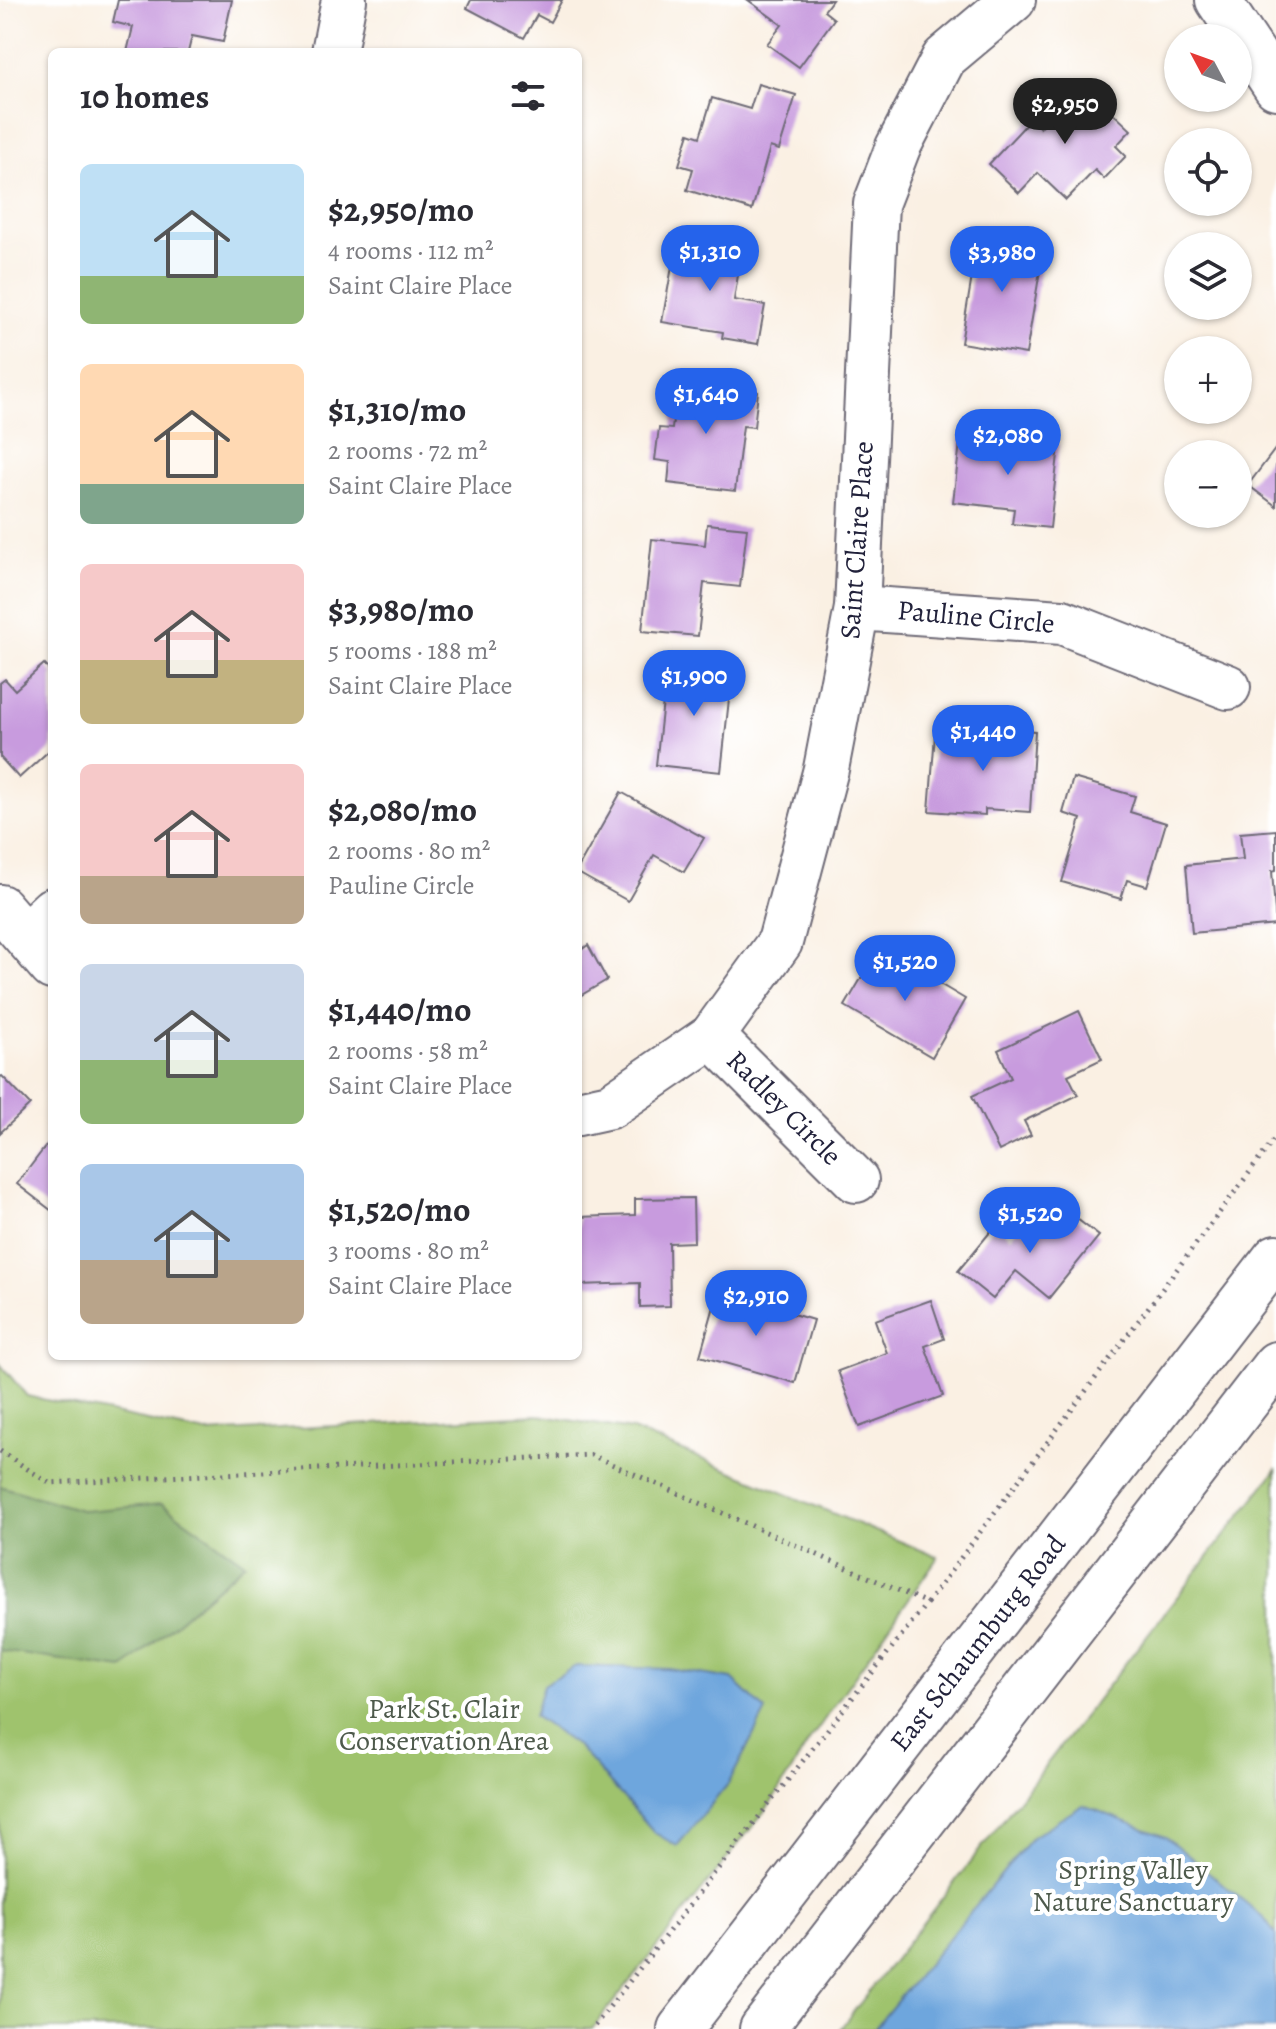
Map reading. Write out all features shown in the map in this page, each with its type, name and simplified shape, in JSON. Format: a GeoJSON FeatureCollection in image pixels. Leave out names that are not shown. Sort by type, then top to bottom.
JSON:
{"type":"FeatureCollection","features":[{"type":"Feature","properties":{"kind":"street"},"geometry":{"type":"LineString","coordinates":[[335,48],[344,0]]}},
{"type":"Feature","properties":{"kind":"street","name":"Saint Claire Place"},"geometry":{"type":"LineString","coordinates":[[582,1112],[610,1106],[712,1036],[780,942],[826,769],[857,608],[876,204],[898,147],[944,58],[1013,0]]}},
{"type":"Feature","properties":{"kind":"street"},"geometry":{"type":"LineString","coordinates":[[1218,0],[1276,87]]}},
{"type":"Feature","properties":{"kind":"street","name":"Pauline Circle"},"geometry":{"type":"LineString","coordinates":[[857,608],[1062,622],[1228,687]]}},
{"type":"Feature","properties":{"kind":"street","name":"Radley Circle"},"geometry":{"type":"LineString","coordinates":[[712,1036],[856,1180]]}},
{"type":"Feature","properties":{"kind":"street","name":"East Schaumburg Road"},"geometry":{"type":"LineString","coordinates":[[680,2029],[1276,1257]]}},
{"type":"Feature","properties":{"kind":"street"},"geometry":{"type":"LineString","coordinates":[[762,2029],[1276,1364]]}},
{"type":"Feature","properties":{"kind":"path"},"geometry":{"type":"LineString","coordinates":[[592,2029],[927,1603],[1276,1137]]}},
{"type":"Feature","properties":{"kind":"path"},"geometry":{"type":"LineString","coordinates":[[0,1451],[49,1483],[591,1455],[927,1603]]}},
{"type":"Feature","properties":{"kind":"green space","name":"Park St. Clair Conservation Area"},"geometry":{"type":"Polygon","coordinates":[[[0,1364],[27,1396],[206,1433],[537,1415],[632,1430],[938,1557],[810,1740],[771,1803],[592,2029],[0,2029],[0,1364]]]}},
{"type":"Feature","properties":{"kind":"green space","name":"Spring Valley Nature Sanctuary"},"geometry":{"type":"Polygon","coordinates":[[[1276,1470],[1276,2029],[840,2029],[1276,1470]]]}},
{"type":"Feature","properties":{"kind":"green space"},"geometry":{"type":"Polygon","coordinates":[[[0,1486],[84,1511],[162,1504],[245,1563],[123,1669],[0,1651],[0,1486]]]}},
{"type":"Feature","properties":{"kind":"water"},"geometry":{"type":"Polygon","coordinates":[[[576,1666],[669,1669],[732,1679],[766,1711],[729,1783],[677,1846],[655,1833],[578,1747],[534,1716],[543,1685],[576,1666]]]}},
{"type":"Feature","properties":{"kind":"water"},"geometry":{"type":"Polygon","coordinates":[[[1083,1805],[1166,1837],[1263,1917],[1276,1935],[1276,2029],[874,2029],[1032,1837],[1083,1805]]]}},
{"type":"Feature","properties":{"kind":"building"},"geometry":{"type":"Polygon","coordinates":[[[118,0],[232,0],[223,42],[192,36],[189,48],[128,48],[133,27],[113,22],[118,0]]]}},
{"type":"Feature","properties":{"kind":"building"},"geometry":{"type":"Polygon","coordinates":[[[471,0],[562,0],[550,22],[537,15],[524,38],[467,8],[471,0]]]}},
{"type":"Feature","properties":{"kind":"building"},"geometry":{"type":"Polygon","coordinates":[[[748,0],[832,0],[824,11],[834,19],[799,67],[767,44],[782,25],[748,0]]]}},
{"type":"Feature","properties":{"kind":"building"},"geometry":{"type":"Polygon","coordinates":[[[1081,83],[1131,130],[1116,146],[1126,156],[1104,179],[1095,170],[1066,200],[1038,173],[1019,193],[989,164],[1031,119],[1040,128],[1081,83]]]}},
{"type":"Feature","properties":{"kind":"building"},"geometry":{"type":"Polygon","coordinates":[[[758,84],[796,95],[779,150],[770,147],[752,210],[687,190],[693,169],[679,165],[689,133],[700,137],[712,98],[750,109],[758,84]]]}},
{"type":"Feature","properties":{"kind":"building"},"geometry":{"type":"Polygon","coordinates":[[[980,228],[1014,233],[1012,248],[1043,253],[1026,354],[961,343],[980,228]]]}},
{"type":"Feature","properties":{"kind":"building"},"geometry":{"type":"Polygon","coordinates":[[[677,239],[742,250],[734,300],[765,305],[758,344],[722,338],[723,332],[662,322],[677,239]]]}},
{"type":"Feature","properties":{"kind":"building"},"geometry":{"type":"Polygon","coordinates":[[[677,383],[758,392],[754,427],[743,426],[735,491],[668,483],[670,462],[655,460],[659,428],[672,429],[677,383]]]}},
{"type":"Feature","properties":{"kind":"building"},"geometry":{"type":"Polygon","coordinates":[[[961,434],[1059,445],[1050,528],[1012,524],[1014,509],[953,502],[961,434]]]}},
{"type":"Feature","properties":{"kind":"building"},"geometry":{"type":"Polygon","coordinates":[[[1276,448],[1276,506],[1252,488],[1252,480],[1276,448]]]}},
{"type":"Feature","properties":{"kind":"building"},"geometry":{"type":"Polygon","coordinates":[[[707,524],[747,528],[740,587],[704,583],[698,636],[642,631],[652,539],[705,545],[707,524]]]}},
{"type":"Feature","properties":{"kind":"building"},"geometry":{"type":"Polygon","coordinates":[[[44,664],[48,668],[48,752],[19,778],[0,757],[0,683],[5,679],[15,690],[44,664]]]}},
{"type":"Feature","properties":{"kind":"building"},"geometry":{"type":"Polygon","coordinates":[[[667,665],[732,672],[721,772],[656,765],[667,665]]]}},
{"type":"Feature","properties":{"kind":"building"},"geometry":{"type":"Polygon","coordinates":[[[998,728],[1035,731],[1030,812],[985,809],[985,815],[929,811],[935,734],[998,738],[998,728]]]}},
{"type":"Feature","properties":{"kind":"building"},"geometry":{"type":"Polygon","coordinates":[[[1073,778],[1135,796],[1130,812],[1166,823],[1147,886],[1127,880],[1121,899],[1062,882],[1081,819],[1063,813],[1073,778]]]}},
{"type":"Feature","properties":{"kind":"building"},"geometry":{"type":"Polygon","coordinates":[[[621,792],[704,838],[684,872],[654,855],[628,901],[582,875],[582,861],[621,792]]]}},
{"type":"Feature","properties":{"kind":"building"},"geometry":{"type":"Polygon","coordinates":[[[1276,830],[1276,870],[1272,871],[1276,925],[1192,933],[1186,865],[1243,859],[1240,833],[1276,830]]]}},
{"type":"Feature","properties":{"kind":"building"},"geometry":{"type":"Polygon","coordinates":[[[588,945],[607,980],[582,995],[582,949],[588,945]]]}},
{"type":"Feature","properties":{"kind":"building"},"geometry":{"type":"Polygon","coordinates":[[[879,948],[965,999],[932,1057],[845,1006],[879,948]]]}},
{"type":"Feature","properties":{"kind":"building"},"geometry":{"type":"Polygon","coordinates":[[[1079,1011],[1102,1059],[1068,1075],[1078,1095],[1024,1121],[1031,1135],[999,1151],[972,1096],[1011,1078],[998,1050],[1079,1011]]]}},
{"type":"Feature","properties":{"kind":"building"},"geometry":{"type":"Polygon","coordinates":[[[0,1077],[30,1105],[0,1133],[0,1077]]]}},
{"type":"Feature","properties":{"kind":"building"},"geometry":{"type":"Polygon","coordinates":[[[48,1143],[48,1208],[17,1184],[48,1143]]]}},
{"type":"Feature","properties":{"kind":"building"},"geometry":{"type":"Polygon","coordinates":[[[693,1198],[694,1242],[669,1243],[670,1306],[640,1307],[640,1283],[582,1285],[582,1217],[635,1215],[635,1199],[693,1198]]]}},
{"type":"Feature","properties":{"kind":"building"},"geometry":{"type":"Polygon","coordinates":[[[1059,1205],[1099,1236],[1049,1298],[1016,1271],[993,1299],[958,1271],[996,1225],[1011,1237],[1022,1223],[1035,1234],[1059,1205]]]}},
{"type":"Feature","properties":{"kind":"building"},"geometry":{"type":"Polygon","coordinates":[[[718,1292],[813,1320],[795,1383],[700,1356],[718,1292]]]}},
{"type":"Feature","properties":{"kind":"building"},"geometry":{"type":"Polygon","coordinates":[[[931,1300],[944,1339],[925,1346],[943,1396],[859,1427],[838,1371],[887,1353],[875,1320],[931,1300]]]}}]}
